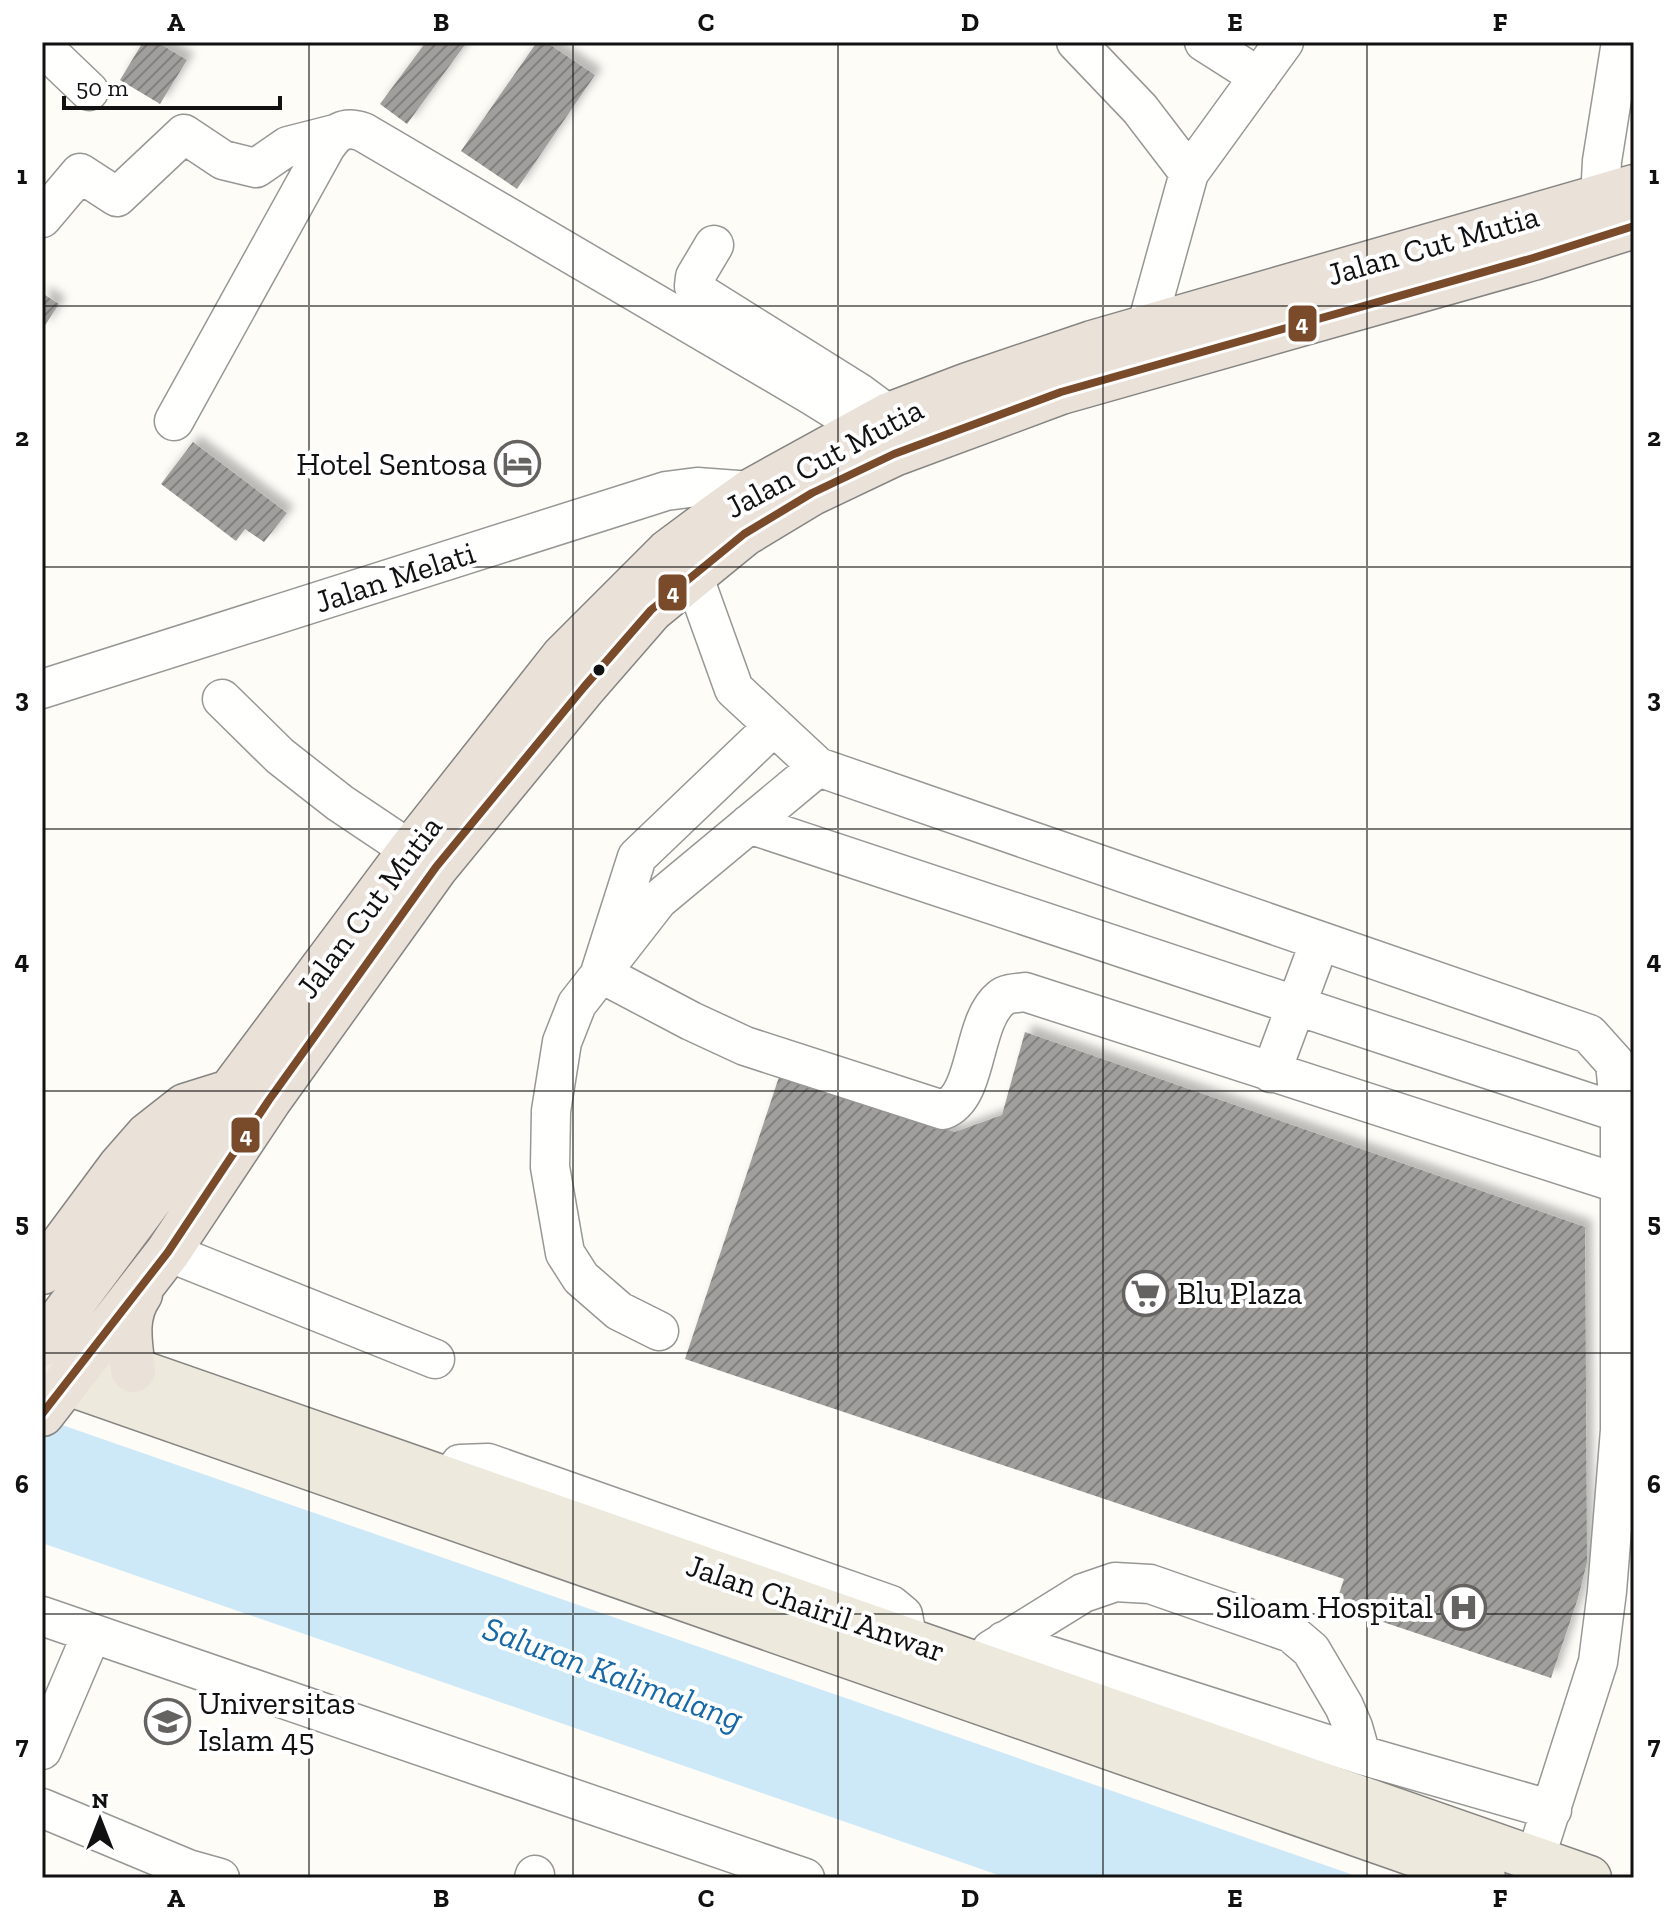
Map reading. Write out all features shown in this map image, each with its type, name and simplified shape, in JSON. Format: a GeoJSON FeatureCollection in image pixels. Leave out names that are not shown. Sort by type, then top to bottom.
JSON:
{"type":"FeatureCollection","features":[{"type":"Feature","properties":{"kind":"highway","name":"Jalan Cut Mutia"},"geometry":{"type":"LineString","coordinates":[[51,1370],[168,1252],[423,859],[564,656],[668,552],[751,491],[877,422],[1092,343],[1617,192]]}},
{"type":"Feature","properties":{"kind":"highway","name":"Jalan Cut Mutia"},"geometry":{"type":"LineString","coordinates":[[51,1370],[233,1091],[423,859],[584,687],[651,610],[744,534],[812,493],[894,454],[1061,392],[1518,263],[1634,226]]}},
{"type":"Feature","properties":{"kind":"highway"},"geometry":{"type":"LineString","coordinates":[[42,1272],[120,1167],[148,1135],[185,1106],[233,1091]]}},
{"type":"Feature","properties":{"kind":"highway"},"geometry":{"type":"LineString","coordinates":[[133,1370],[128,1328],[133,1305],[168,1252]]}},
{"type":"Feature","properties":{"kind":"main road","name":"Jalan Chairil Anwar"},"geometry":{"type":"LineString","coordinates":[[51,1370],[133,1370],[450,1481],[1483,1878]]}},
{"type":"Feature","properties":{"kind":"main road","name":"Jalan Chairil Anwar"},"geometry":{"type":"LineString","coordinates":[[51,1370],[904,1657],[989,1652],[1532,1869],[1589,1878]]}},
{"type":"Feature","properties":{"kind":"street"},"geometry":{"type":"LineString","coordinates":[[1076,42],[1140,109],[1189,173]]}},
{"type":"Feature","properties":{"kind":"street"},"geometry":{"type":"LineString","coordinates":[[1204,42],[1259,77]]}},
{"type":"Feature","properties":{"kind":"street"},"geometry":{"type":"LineString","coordinates":[[1146,328],[1189,173],[1284,42]]}},
{"type":"Feature","properties":{"kind":"street"},"geometry":{"type":"LineString","coordinates":[[1617,192],[1602,161],[1621,42]]}},
{"type":"Feature","properties":{"kind":"street"},"geometry":{"type":"LineString","coordinates":[[42,46],[89,91]]}},
{"type":"Feature","properties":{"kind":"street"},"geometry":{"type":"LineString","coordinates":[[42,218],[80,173],[117,197],[184,134],[223,160],[256,168],[288,146],[352,128],[877,422]]}},
{"type":"Feature","properties":{"kind":"street"},"geometry":{"type":"LineString","coordinates":[[174,421],[335,134]]}},
{"type":"Feature","properties":{"kind":"street"},"geometry":{"type":"LineString","coordinates":[[714,245],[695,277],[694,286],[700,293],[858,392],[877,422]]}},
{"type":"Feature","properties":{"kind":"street","name":"Jalan Melati"},"geometry":{"type":"LineString","coordinates":[[42,689],[666,491],[697,487],[751,491]]}},
{"type":"Feature","properties":{"kind":"street"},"geometry":{"type":"LineString","coordinates":[[693,575],[734,689],[818,767],[1589,1034],[1615,1063],[1620,1113],[1620,1430],[1607,1591],[1598,1662],[1532,1869]]}},
{"type":"Feature","properties":{"kind":"street"},"geometry":{"type":"LineString","coordinates":[[222,699],[280,756],[340,803],[423,859]]}},
{"type":"Feature","properties":{"kind":"street"},"geometry":{"type":"LineString","coordinates":[[600,973],[637,857],[774,726]]}},
{"type":"Feature","properties":{"kind":"street"},"geometry":{"type":"LineString","coordinates":[[659,1331],[619,1311],[581,1278],[565,1253],[550,1167],[551,1111],[562,1042],[577,1004],[658,900],[818,767]]}},
{"type":"Feature","properties":{"kind":"street"},"geometry":{"type":"LineString","coordinates":[[749,824],[1620,1113]]}},
{"type":"Feature","properties":{"kind":"street"},"geometry":{"type":"LineString","coordinates":[[1271,1073],[1320,941]]}},
{"type":"Feature","properties":{"kind":"street"},"geometry":{"type":"LineString","coordinates":[[600,973],[734,1041],[943,1110],[954,1104],[965,1085],[989,1010],[1002,996],[1025,992],[1620,1184]]}},
{"type":"Feature","properties":{"kind":"street"},"geometry":{"type":"LineString","coordinates":[[168,1252],[435,1359]]}},
{"type":"Feature","properties":{"kind":"street"},"geometry":{"type":"LineString","coordinates":[[989,1652],[1083,1593],[1115,1582],[1150,1584],[1291,1633],[1311,1650],[1344,1706],[1361,1755]]}},
{"type":"Feature","properties":{"kind":"street"},"geometry":{"type":"LineString","coordinates":[[42,1616],[805,1878]]}},
{"type":"Feature","properties":{"kind":"street"},"geometry":{"type":"LineString","coordinates":[[42,1750],[92,1633]]}},
{"type":"Feature","properties":{"kind":"street"},"geometry":{"type":"LineString","coordinates":[[989,1652],[1552,1810]]}},
{"type":"Feature","properties":{"kind":"street"},"geometry":{"type":"LineString","coordinates":[[42,1808],[197,1875]]}},
{"type":"Feature","properties":{"kind":"water","name":"Saluran Kalimalang"},"geometry":{"type":"Polygon","coordinates":[[[42,1418],[1362,1878],[1007,1878],[42,1543],[42,1418]]]}},
{"type":"Feature","properties":{"kind":"building"},"geometry":{"type":"Polygon","coordinates":[[[143,42],[157,42],[187,60],[160,104],[120,80],[143,42]]]}},
{"type":"Feature","properties":{"kind":"building"},"geometry":{"type":"Polygon","coordinates":[[[426,42],[467,42],[407,124],[380,104],[426,42]]]}},
{"type":"Feature","properties":{"kind":"building"},"geometry":{"type":"Polygon","coordinates":[[[537,42],[546,42],[595,75],[517,189],[461,151],[537,42]]]}},
{"type":"Feature","properties":{"kind":"building"},"geometry":{"type":"Polygon","coordinates":[[[42,293],[59,304],[42,330],[42,293]]]}},
{"type":"Feature","properties":{"kind":"building"},"geometry":{"type":"Polygon","coordinates":[[[193,442],[287,513],[264,542],[245,529],[236,541],[161,484],[193,442]]]}},
{"type":"Feature","properties":{"kind":"building","name":"Blu Plaza"},"geometry":{"type":"Polygon","coordinates":[[[1025,1032],[1585,1227],[1587,1562],[1551,1678],[1353,1612],[1355,1603],[1338,1597],[1344,1579],[685,1359],[780,1074],[955,1132],[1002,1115],[1025,1032]]]}},
{"type":"Feature","properties":{"kind":"transit line","name":"4"},"geometry":{"type":"LineString","coordinates":[[42,1414],[168,1252],[269,1100],[436,867],[651,610],[744,534],[812,493],[894,454],[1061,392],[1533,258],[1634,226]]}},
{"type":"Feature","properties":{"kind":"place","name":"Hotel Sentosa"},"geometry":{"type":"Point","coordinates":[518,464]}},
{"type":"Feature","properties":{"kind":"place","name":"Blu Plaza"},"geometry":{"type":"Point","coordinates":[1146,1293]}},
{"type":"Feature","properties":{"kind":"place","name":"Siloam Hospital"},"geometry":{"type":"Point","coordinates":[1464,1607]}},
{"type":"Feature","properties":{"kind":"place","name":"Universitas Islam 45"},"geometry":{"type":"Point","coordinates":[167,1721]}}]}
